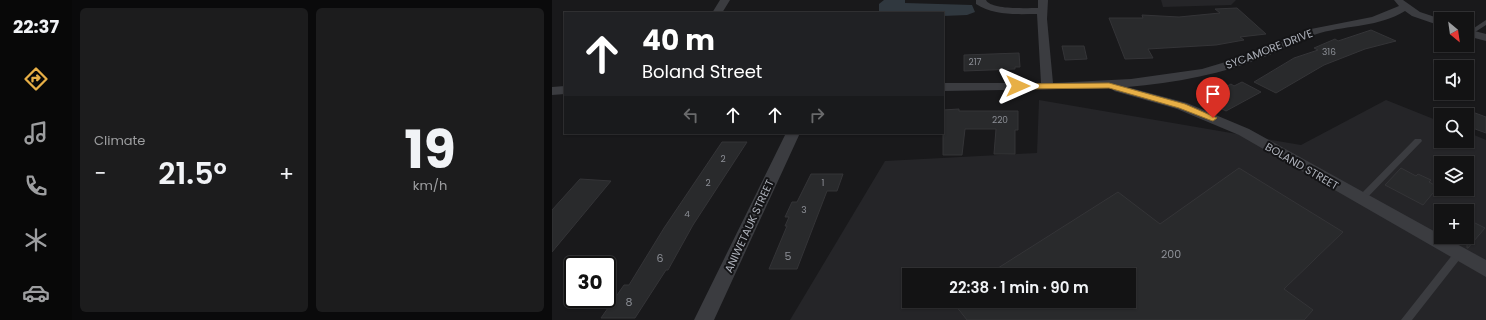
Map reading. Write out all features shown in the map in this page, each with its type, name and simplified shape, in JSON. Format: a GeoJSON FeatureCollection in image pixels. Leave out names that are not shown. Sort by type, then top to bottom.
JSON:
{"type":"FeatureCollection","features":[{"type":"Feature","properties":{"kind":"street"},"geometry":{"type":"LineString","coordinates":[[718,12],[725,0]]}},
{"type":"Feature","properties":{"kind":"street"},"geometry":{"type":"LineString","coordinates":[[981,0],[980,2],[986,8],[994,10],[1043,5],[1047,86]]}},
{"type":"Feature","properties":{"kind":"street"},"geometry":{"type":"LineString","coordinates":[[1401,4],[1434,21]]}},
{"type":"Feature","properties":{"kind":"street","name":"SYCAMORE DRIVE"},"geometry":{"type":"LineString","coordinates":[[944,87],[1109,86],[1207,71],[1243,61],[1314,31],[1332,26],[1380,18],[1397,13],[1401,4]]}},
{"type":"Feature","properties":{"kind":"street","name":"SYCAMORE DRIVE"},"geometry":{"type":"LineString","coordinates":[[1380,18],[1429,19]]}},
{"type":"Feature","properties":{"kind":"street"},"geometry":{"type":"LineString","coordinates":[[1474,35],[1486,38]]}},
{"type":"Feature","properties":{"kind":"street","name":"BOLAND STREET"},"geometry":{"type":"LineString","coordinates":[[1109,86],[1175,104],[1213,118],[1244,132],[1361,200],[1486,269]]}},
{"type":"Feature","properties":{"kind":"street"},"geometry":{"type":"LineString","coordinates":[[552,90],[564,90]]}},
{"type":"Feature","properties":{"kind":"street","name":"ANIWETAUK STREET"},"geometry":{"type":"LineString","coordinates":[[704,320],[793,134]]}},
{"type":"Feature","properties":{"kind":"lane"},"geometry":{"type":"LineString","coordinates":[[1474,29],[1486,22]]}},
{"type":"Feature","properties":{"kind":"lane"},"geometry":{"type":"LineString","coordinates":[[1361,200],[1418,141]]}},
{"type":"Feature","properties":{"kind":"lane"},"geometry":{"type":"LineString","coordinates":[[1406,320],[1459,253]]}},
{"type":"Feature","properties":{"kind":"shaded area"},"geometry":{"type":"Polygon","coordinates":[[[884,0],[905,0],[905,3],[972,5],[975,12],[967,15],[944,16],[944,12],[879,12],[879,4],[884,0]]]}},
{"type":"Feature","properties":{"kind":"shaded area"},"geometry":{"type":"Polygon","coordinates":[[[1161,0],[1236,0],[1231,5],[1163,7],[1161,0]]]}},
{"type":"Feature","properties":{"kind":"shaded area"},"geometry":{"type":"Polygon","coordinates":[[[1039,100],[1301,145],[1386,100],[1434,119],[1434,148],[1474,148],[1474,135],[1486,140],[1486,320],[790,320],[885,161],[1037,153],[1039,100]]]}},
{"type":"Feature","properties":{"kind":"building"},"geometry":{"type":"Polygon","coordinates":[[[1237,8],[1266,34],[1240,37],[1244,40],[1216,45],[1148,49],[1153,58],[1125,59],[1109,18],[1143,18],[1142,15],[1179,17],[1220,13],[1215,9],[1237,8]]]}},
{"type":"Feature","properties":{"kind":"building"},"geometry":{"type":"Polygon","coordinates":[[[1371,30],[1396,41],[1365,49],[1324,65],[1276,93],[1254,82],[1294,58],[1318,50],[1314,48],[1335,39],[1338,41],[1371,30]]]}},
{"type":"Feature","properties":{"kind":"building"},"geometry":{"type":"Polygon","coordinates":[[[1062,46],[1084,46],[1087,59],[1065,60],[1062,46]]]}},
{"type":"Feature","properties":{"kind":"building"},"geometry":{"type":"Polygon","coordinates":[[[1019,53],[1020,67],[1015,67],[1015,69],[964,71],[964,55],[1019,53]]]}},
{"type":"Feature","properties":{"kind":"building"},"geometry":{"type":"Polygon","coordinates":[[[1242,82],[1261,92],[1226,111],[1203,99],[1231,84],[1234,86],[1242,82]]]}},
{"type":"Feature","properties":{"kind":"building"},"geometry":{"type":"Polygon","coordinates":[[[944,110],[1018,111],[1018,130],[1015,130],[1015,154],[994,154],[996,129],[965,129],[962,155],[943,155],[944,110]]]}},
{"type":"Feature","properties":{"kind":"building"},"geometry":{"type":"Polygon","coordinates":[[[1474,113],[1486,117],[1486,133],[1474,129],[1474,113]]]}},
{"type":"Feature","properties":{"kind":"building"},"geometry":{"type":"Polygon","coordinates":[[[722,142],[747,142],[693,225],[668,270],[666,270],[635,318],[601,318],[608,308],[616,308],[616,296],[624,285],[629,285],[664,228],[722,142]]]}},
{"type":"Feature","properties":{"kind":"building"},"geometry":{"type":"Polygon","coordinates":[[[1239,168],[1343,232],[1284,289],[1313,310],[1304,320],[967,320],[958,308],[1136,308],[1136,268],[998,268],[1118,192],[1160,224],[1239,168]]]}},
{"type":"Feature","properties":{"kind":"building"},"geometry":{"type":"Polygon","coordinates":[[[1401,168],[1416,176],[1418,174],[1431,180],[1429,182],[1434,185],[1434,192],[1423,205],[1385,185],[1401,168]]]}},
{"type":"Feature","properties":{"kind":"building"},"geometry":{"type":"Polygon","coordinates":[[[811,174],[843,174],[837,191],[827,191],[797,269],[769,269],[787,226],[785,226],[789,217],[785,217],[792,202],[797,202],[811,174]]]}},
{"type":"Feature","properties":{"kind":"building"},"geometry":{"type":"Polygon","coordinates":[[[580,179],[611,181],[552,252],[552,210],[580,179]]]}},
{"type":"Feature","properties":{"kind":"building"},"geometry":{"type":"Polygon","coordinates":[[[1474,222],[1485,228],[1474,241],[1474,222]]]}},
{"type":"Feature","properties":{"kind":"building"},"geometry":{"type":"Polygon","coordinates":[[[1467,244],[1471,244],[1468,248],[1467,244]]]}},
{"type":"Feature","properties":{"kind":"route"},"geometry":{"type":"LineString","coordinates":[[1018,86],[1109,86],[1150,96],[1213,118]]}}]}
